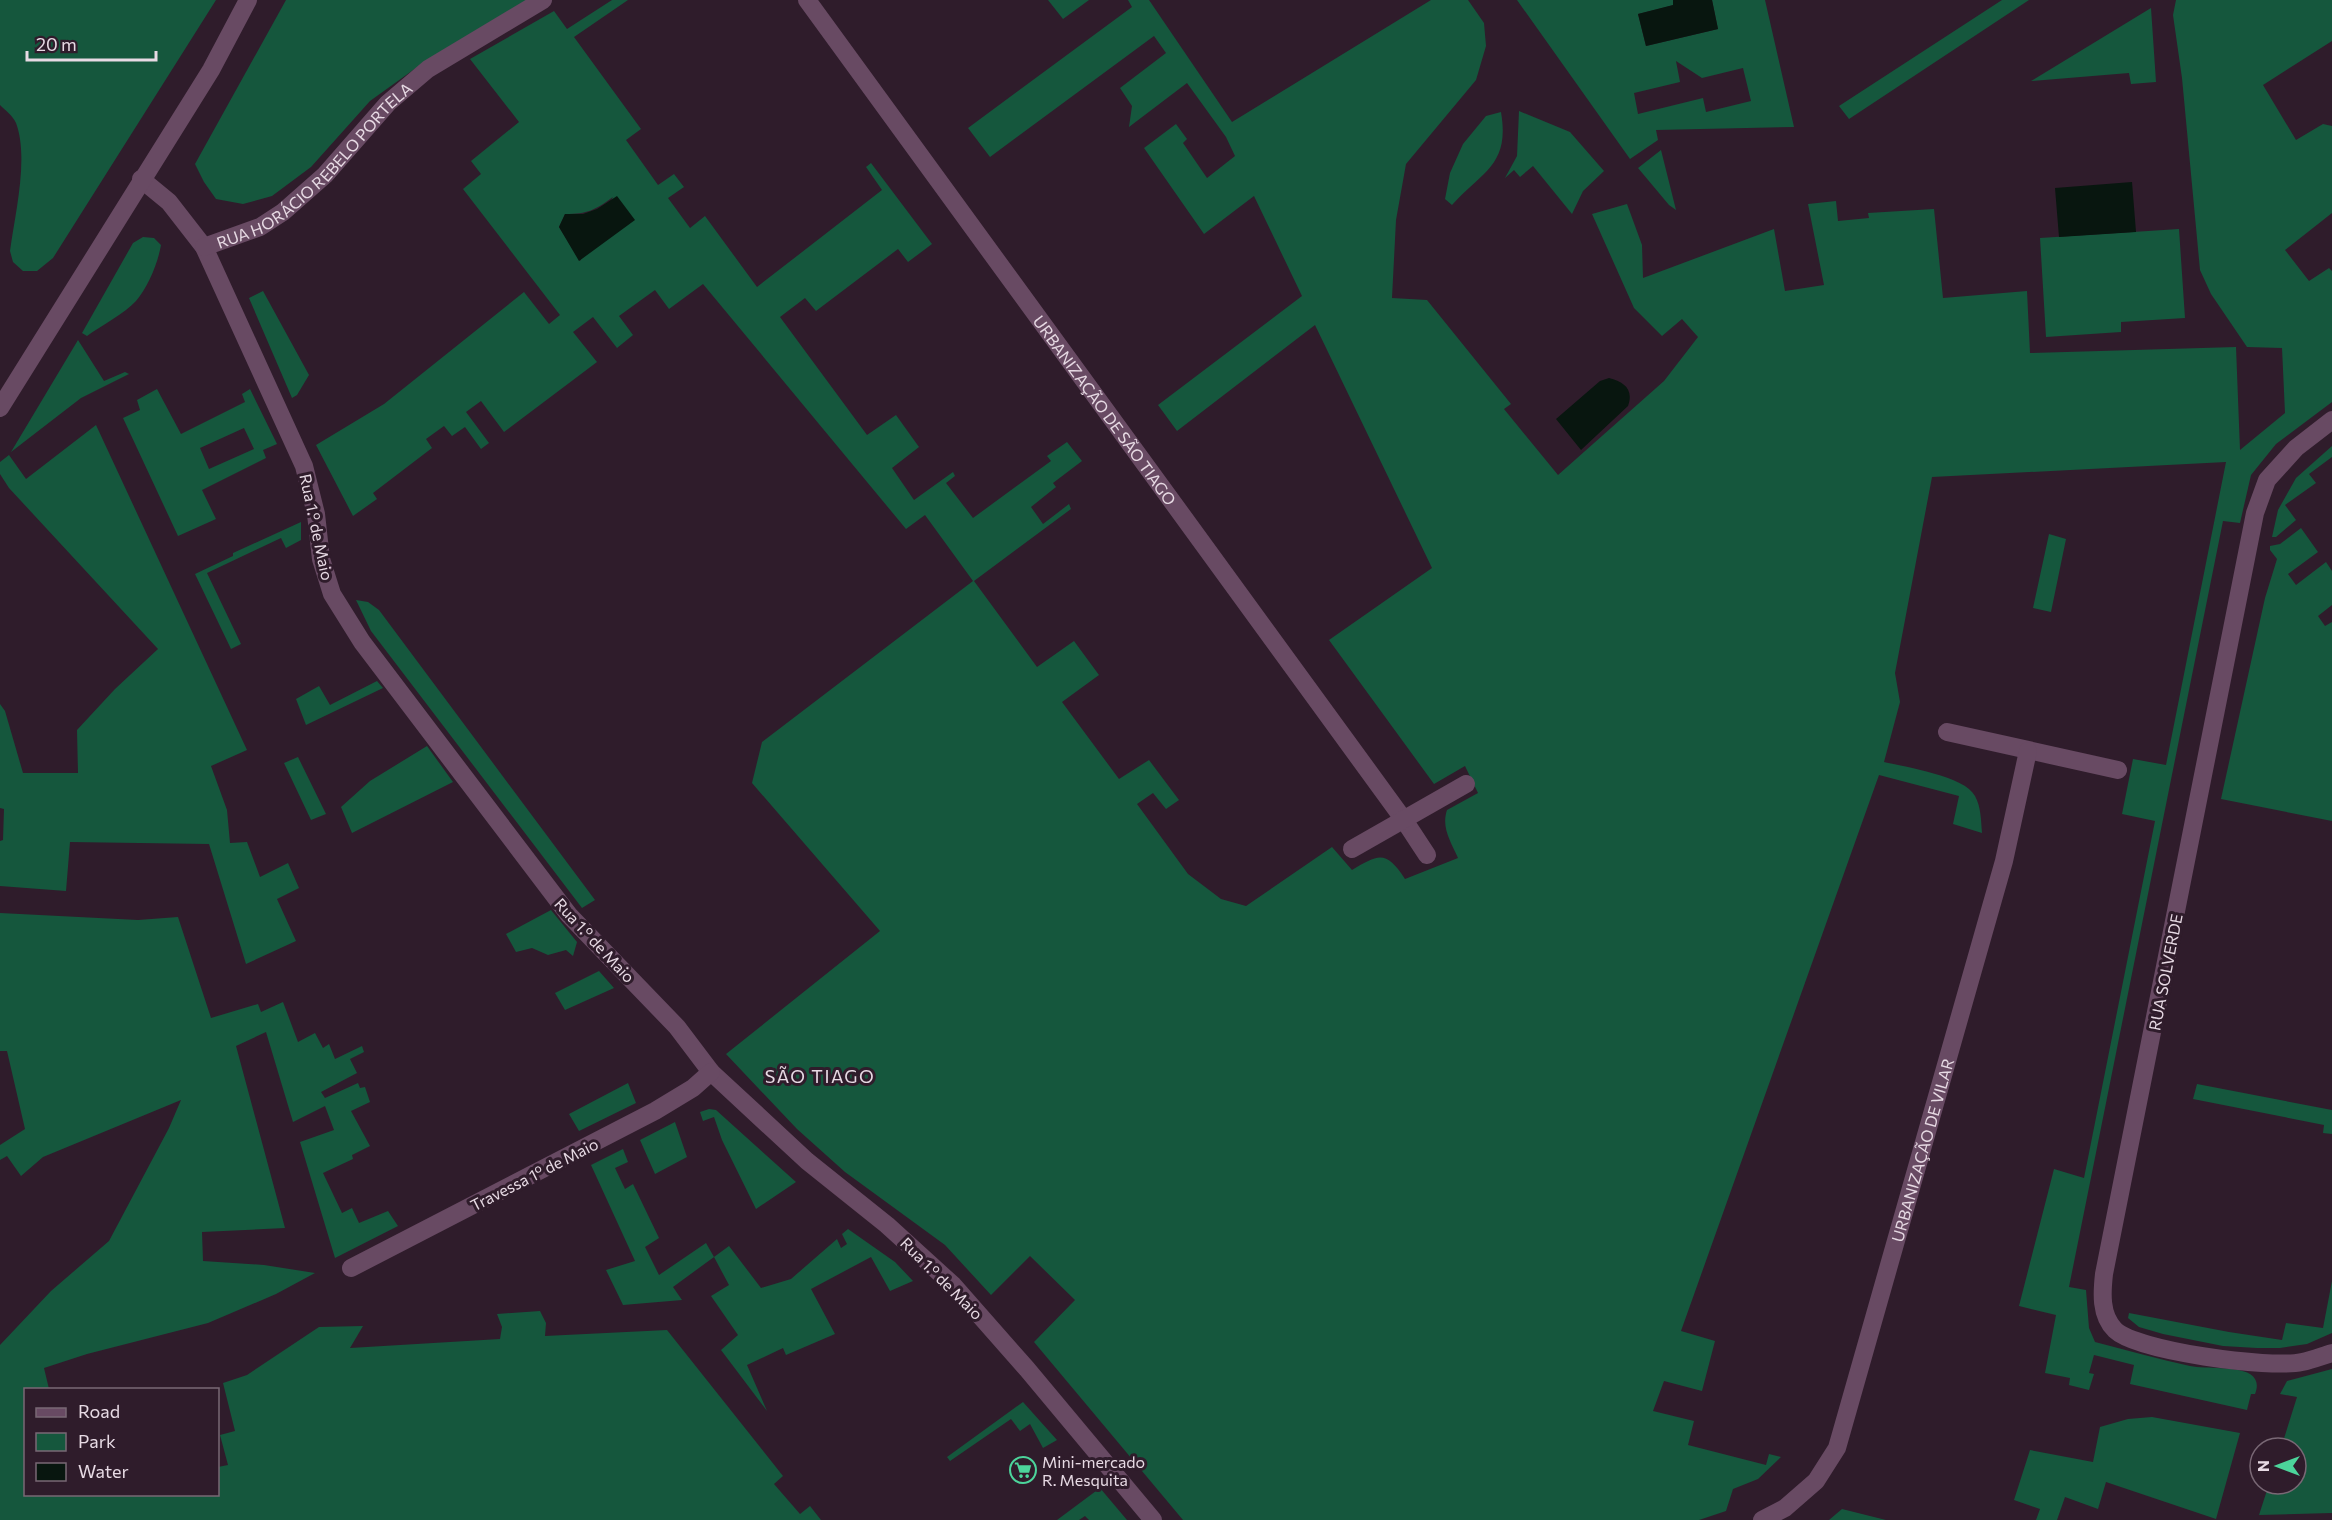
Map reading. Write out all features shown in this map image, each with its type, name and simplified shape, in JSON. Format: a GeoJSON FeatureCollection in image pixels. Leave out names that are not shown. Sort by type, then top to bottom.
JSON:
{"type":"FeatureCollection","features":[{"type":"Feature","properties":{"kind":"street"},"geometry":{"type":"LineString","coordinates":[[0,408],[211,70],[248,0]]}},
{"type":"Feature","properties":{"kind":"street","name":"RUA HORÁCIO REBELO PORTELA"},"geometry":{"type":"LineString","coordinates":[[141,179],[170,202],[204,247],[260,227],[283,212],[325,175],[388,103],[428,69],[543,0]]}},
{"type":"Feature","properties":{"kind":"street","name":"URBANIZAÇÃO DE SÃO TIAGO"},"geometry":{"type":"LineString","coordinates":[[807,0],[1404,820],[1427,855]]}},
{"type":"Feature","properties":{"kind":"street","name":"Rua 1.º de Maio"},"geometry":{"type":"LineString","coordinates":[[204,247],[304,466],[316,514],[321,559],[332,594],[369,651],[569,915],[677,1027],[711,1072],[807,1161],[887,1225],[953,1286],[1153,1520]]}},
{"type":"Feature","properties":{"kind":"street","name":"RUA SOLVERDE"},"geometry":{"type":"LineString","coordinates":[[2332,420],[2295,448],[2267,480],[2255,513],[2102,1293],[2104,1311],[2113,1328],[2126,1338],[2153,1346],[2245,1362],[2276,1364],[2301,1362],[2332,1353]]}},
{"type":"Feature","properties":{"kind":"street"},"geometry":{"type":"LineString","coordinates":[[1947,732],[2118,770]]}},
{"type":"Feature","properties":{"kind":"street","name":"URBANIZAÇÃO DE VILAR"},"geometry":{"type":"LineString","coordinates":[[1762,1520],[1785,1508],[1816,1481],[1837,1448],[2004,861],[2028,751]]}},
{"type":"Feature","properties":{"kind":"street"},"geometry":{"type":"LineString","coordinates":[[1352,849],[1466,784]]}},
{"type":"Feature","properties":{"kind":"street","name":"Travessa 1º de Maio"},"geometry":{"type":"LineString","coordinates":[[351,1268],[655,1111],[693,1088],[711,1072]]}},
{"type":"Feature","properties":{"kind":"green space"},"geometry":{"type":"Polygon","coordinates":[[[0,0],[216,0],[53,258],[37,271],[23,271],[13,262],[10,251],[20,186],[21,153],[16,123],[0,105],[0,0]]]}},
{"type":"Feature","properties":{"kind":"green space"},"geometry":{"type":"Polygon","coordinates":[[[286,0],[527,0],[427,60],[370,101],[311,167],[272,196],[243,204],[216,199],[195,164],[286,0]]]}},
{"type":"Feature","properties":{"kind":"green space"},"geometry":{"type":"Polygon","coordinates":[[[612,0],[628,0],[574,37],[641,129],[626,140],[658,185],[674,174],[684,187],[668,198],[690,228],[705,216],[757,287],[882,190],[866,167],[871,163],[932,244],[908,262],[898,249],[816,311],[805,298],[780,317],[867,435],[896,415],[919,447],[892,468],[914,500],[953,472],[955,476],[946,483],[973,518],[1051,461],[1047,456],[1067,442],[1082,461],[1053,483],[1056,487],[1031,507],[1043,524],[1069,504],[1071,509],[974,581],[1037,667],[1074,641],[1099,675],[1062,702],[1119,779],[1149,760],[1179,800],[1166,809],[1153,793],[1137,804],[1188,874],[1221,899],[1246,906],[1332,847],[1352,870],[1376,858],[1382,858],[1392,863],[1405,879],[1458,858],[1448,835],[1445,817],[1447,810],[1478,793],[1465,766],[1434,784],[1329,640],[1432,568],[1315,325],[1177,431],[1158,405],[1302,296],[1254,196],[1204,234],[1144,148],[1176,124],[1187,139],[1183,143],[1207,178],[1235,156],[1226,137],[1187,83],[1129,127],[1132,106],[1120,88],[1166,53],[1154,36],[990,157],[968,128],[1132,7],[1128,0],[1149,0],[1232,122],[1431,0],[1468,0],[1484,23],[1486,46],[1476,80],[1406,164],[1396,220],[1392,298],[1427,300],[1511,404],[1504,409],[1558,475],[1664,381],[1698,337],[1682,319],[1662,336],[1634,308],[1592,214],[1627,204],[1642,245],[1643,278],[1774,229],[1785,291],[1824,285],[1808,204],[1836,201],[1838,221],[1869,218],[1868,213],[1934,209],[1943,298],[2027,291],[2030,353],[2236,347],[2240,450],[2285,413],[2282,348],[2247,347],[2211,294],[2200,270],[2182,78],[2173,15],[2176,0],[2332,0],[2332,41],[2263,85],[2296,140],[2323,124],[2332,126],[2332,213],[2285,250],[2309,281],[2329,268],[2332,271],[2332,402],[2276,444],[2251,475],[2240,523],[2223,521],[2069,1287],[2086,1290],[2089,1328],[2095,1342],[2190,1366],[2244,1371],[2250,1374],[2255,1378],[2257,1386],[2255,1394],[2251,1394],[2247,1410],[2130,1384],[2134,1365],[2094,1355],[2089,1373],[2094,1374],[2089,1390],[2069,1385],[2070,1378],[2045,1373],[2056,1315],[2019,1306],[2054,1169],[2084,1178],[2155,821],[2122,814],[2133,759],[2166,765],[2226,462],[1932,477],[1895,673],[1900,702],[1884,762],[1934,773],[1969,789],[1978,805],[1982,833],[1953,824],[1959,796],[1879,775],[1681,1331],[1715,1341],[1702,1391],[1664,1381],[1653,1411],[1694,1421],[1688,1445],[1766,1465],[1769,1454],[1781,1457],[1758,1479],[1733,1489],[1726,1511],[1699,1520],[1183,1520],[1034,1342],[1075,1300],[1030,1256],[991,1295],[945,1245],[845,1172],[797,1129],[726,1054],[880,931],[752,783],[762,742],[973,581],[925,515],[906,529],[703,284],[669,309],[655,290],[619,316],[633,335],[617,348],[593,317],[573,332],[597,362],[504,432],[481,401],[466,412],[489,443],[481,449],[465,427],[452,436],[444,426],[426,439],[432,448],[373,493],[377,499],[353,516],[316,445],[384,404],[524,292],[549,324],[560,315],[463,189],[481,174],[471,161],[519,122],[470,59],[554,11],[567,29],[612,0]],[[613,197],[591,210],[565,214],[559,227],[580,261],[613,197]]]}},
{"type":"Feature","properties":{"kind":"green space"},"geometry":{"type":"Polygon","coordinates":[[[1048,0],[1089,0],[1063,19],[1048,0]]]}},
{"type":"Feature","properties":{"kind":"green space"},"geometry":{"type":"Polygon","coordinates":[[[1517,0],[1673,0],[1674,5],[1638,14],[1646,46],[1718,29],[1712,0],[1765,0],[1794,127],[1656,130],[1658,140],[1630,159],[1517,0]],[[1676,61],[1680,82],[1634,93],[1638,114],[1703,98],[1706,112],[1751,101],[1743,68],[1702,78],[1676,61]]]}},
{"type":"Feature","properties":{"kind":"green space"},"geometry":{"type":"Polygon","coordinates":[[[2002,0],[2029,0],[1849,119],[1839,106],[2002,0]]]}},
{"type":"Feature","properties":{"kind":"green space"},"geometry":{"type":"Polygon","coordinates":[[[2151,8],[2156,82],[2131,84],[2129,73],[2031,81],[2151,8]]]}},
{"type":"Feature","properties":{"kind":"green space"},"geometry":{"type":"Polygon","coordinates":[[[1519,111],[1570,132],[1604,171],[1583,191],[1572,214],[1533,166],[1520,177],[1514,170],[1505,178],[1517,156],[1519,111]]]}},
{"type":"Feature","properties":{"kind":"green space"},"geometry":{"type":"Polygon","coordinates":[[[1501,112],[1503,130],[1498,156],[1484,175],[1452,205],[1445,199],[1450,173],[1463,144],[1486,116],[1501,112]]]}},
{"type":"Feature","properties":{"kind":"green space"},"geometry":{"type":"Polygon","coordinates":[[[1661,150],[1676,210],[1669,205],[1638,168],[1661,150]]]}},
{"type":"Feature","properties":{"kind":"green space"},"geometry":{"type":"Polygon","coordinates":[[[2179,229],[2185,318],[2121,322],[2121,332],[2046,337],[2040,238],[2179,229]]]}},
{"type":"Feature","properties":{"kind":"green space"},"geometry":{"type":"Polygon","coordinates":[[[143,237],[154,238],[161,245],[155,267],[145,289],[131,306],[119,315],[87,336],[82,333],[133,243],[143,237]]]}},
{"type":"Feature","properties":{"kind":"green space"},"geometry":{"type":"Polygon","coordinates":[[[263,291],[309,375],[297,395],[292,398],[249,298],[263,291]]]}},
{"type":"Feature","properties":{"kind":"green space"},"geometry":{"type":"Polygon","coordinates":[[[78,340],[104,381],[125,372],[129,374],[81,398],[11,452],[78,340]]]}},
{"type":"Feature","properties":{"kind":"green space"},"geometry":{"type":"Polygon","coordinates":[[[157,389],[181,434],[245,402],[242,394],[250,389],[277,444],[263,450],[266,458],[202,490],[216,519],[178,536],[123,418],[140,410],[137,400],[157,389]],[[244,428],[200,448],[209,469],[254,449],[244,428]]]}},
{"type":"Feature","properties":{"kind":"green space"},"geometry":{"type":"Polygon","coordinates":[[[96,425],[247,750],[211,766],[227,810],[230,843],[247,842],[260,877],[288,863],[299,888],[277,899],[296,941],[246,964],[209,844],[70,842],[66,891],[0,886],[0,841],[3,840],[4,809],[0,808],[0,704],[5,711],[23,773],[78,773],[77,730],[115,689],[158,649],[9,488],[0,474],[0,462],[9,455],[26,479],[96,425]]]}},
{"type":"Feature","properties":{"kind":"green space"},"geometry":{"type":"Polygon","coordinates":[[[2332,446],[2332,457],[2309,474],[2316,483],[2285,505],[2296,520],[2276,537],[2272,537],[2278,510],[2296,478],[2332,446]]]}},
{"type":"Feature","properties":{"kind":"green space"},"geometry":{"type":"Polygon","coordinates":[[[301,522],[301,540],[286,548],[281,538],[207,573],[241,644],[231,649],[195,574],[233,556],[233,553],[301,522]]]}},
{"type":"Feature","properties":{"kind":"green space"},"geometry":{"type":"Polygon","coordinates":[[[2301,528],[2318,552],[2288,574],[2296,585],[2326,562],[2332,571],[2332,605],[2318,616],[2325,626],[2332,622],[2332,821],[2221,799],[2265,598],[2277,559],[2270,550],[2270,546],[2280,544],[2301,528]]]}},
{"type":"Feature","properties":{"kind":"green space"},"geometry":{"type":"Polygon","coordinates":[[[2049,534],[2066,539],[2051,612],[2033,608],[2049,534]]]}},
{"type":"Feature","properties":{"kind":"green space"},"geometry":{"type":"Polygon","coordinates":[[[356,600],[368,602],[379,610],[595,900],[582,908],[371,631],[356,600]]]}},
{"type":"Feature","properties":{"kind":"green space"},"geometry":{"type":"Polygon","coordinates":[[[377,681],[383,688],[306,725],[296,699],[319,686],[330,705],[377,681]]]}},
{"type":"Feature","properties":{"kind":"green space"},"geometry":{"type":"Polygon","coordinates":[[[427,746],[453,782],[352,833],[341,807],[370,781],[427,746]]]}},
{"type":"Feature","properties":{"kind":"green space"},"geometry":{"type":"Polygon","coordinates":[[[298,757],[326,814],[311,820],[284,763],[298,757]]]}},
{"type":"Feature","properties":{"kind":"green space"},"geometry":{"type":"Polygon","coordinates":[[[551,910],[577,942],[573,956],[566,950],[548,955],[532,948],[516,952],[506,934],[551,910]]]}},
{"type":"Feature","properties":{"kind":"green space"},"geometry":{"type":"Polygon","coordinates":[[[0,913],[138,920],[178,917],[211,1018],[258,1004],[261,1012],[283,1002],[298,1042],[315,1033],[323,1048],[329,1044],[335,1059],[362,1046],[364,1052],[350,1059],[357,1073],[321,1092],[325,1098],[358,1083],[360,1088],[365,1087],[370,1102],[351,1111],[370,1146],[352,1155],[353,1159],[323,1173],[342,1213],[352,1208],[359,1223],[388,1211],[398,1226],[335,1258],[300,1142],[334,1130],[325,1106],[293,1122],[266,1032],[236,1046],[285,1228],[202,1232],[203,1261],[264,1265],[315,1273],[276,1294],[208,1323],[87,1354],[44,1368],[49,1388],[24,1388],[24,1496],[219,1496],[219,1467],[228,1465],[220,1435],[235,1431],[223,1383],[247,1375],[319,1327],[363,1326],[350,1348],[500,1339],[502,1327],[497,1314],[540,1311],[546,1323],[545,1336],[667,1330],[783,1476],[774,1484],[800,1514],[810,1506],[821,1520],[0,1520],[0,1345],[51,1291],[109,1241],[169,1128],[181,1100],[43,1157],[21,1176],[7,1156],[0,1160],[0,1145],[25,1129],[7,1051],[0,1051],[0,913]]]}},
{"type":"Feature","properties":{"kind":"green space"},"geometry":{"type":"Polygon","coordinates":[[[599,971],[614,988],[565,1010],[555,993],[599,971]]]}},
{"type":"Feature","properties":{"kind":"green space"},"geometry":{"type":"Polygon","coordinates":[[[628,1083],[636,1103],[579,1131],[569,1114],[628,1083]]]}},
{"type":"Feature","properties":{"kind":"green space"},"geometry":{"type":"Polygon","coordinates":[[[2197,1084],[2332,1110],[2332,1134],[2323,1133],[2324,1125],[2193,1099],[2197,1084]]]}},
{"type":"Feature","properties":{"kind":"green space"},"geometry":{"type":"Polygon","coordinates":[[[709,1109],[716,1110],[796,1182],[756,1209],[722,1140],[714,1117],[703,1121],[700,1112],[709,1109]]]}},
{"type":"Feature","properties":{"kind":"green space"},"geometry":{"type":"Polygon","coordinates":[[[675,1122],[687,1157],[655,1174],[640,1140],[675,1122]]]}},
{"type":"Feature","properties":{"kind":"green space"},"geometry":{"type":"Polygon","coordinates":[[[623,1149],[628,1162],[615,1168],[625,1189],[633,1184],[659,1238],[645,1247],[659,1275],[706,1243],[714,1257],[673,1287],[682,1300],[623,1305],[606,1270],[635,1261],[591,1165],[623,1149]]]}},
{"type":"Feature","properties":{"kind":"green space"},"geometry":{"type":"Polygon","coordinates":[[[848,1229],[895,1262],[913,1281],[890,1291],[871,1257],[811,1289],[835,1334],[786,1355],[783,1348],[747,1365],[767,1411],[721,1350],[738,1335],[711,1296],[729,1285],[714,1257],[729,1246],[761,1288],[791,1279],[837,1239],[841,1248],[847,1244],[842,1234],[848,1229]]]}},
{"type":"Feature","properties":{"kind":"green space"},"geometry":{"type":"Polygon","coordinates":[[[2332,1281],[2332,1333],[2307,1344],[2280,1348],[2223,1346],[2139,1327],[2128,1318],[2129,1313],[2282,1340],[2286,1323],[2323,1328],[2332,1281]]]}},
{"type":"Feature","properties":{"kind":"green space"},"geometry":{"type":"Polygon","coordinates":[[[2332,1369],[2332,1513],[2259,1515],[2265,1496],[2308,1496],[2308,1436],[2285,1436],[2297,1397],[2280,1394],[2287,1381],[2332,1369]]]}},
{"type":"Feature","properties":{"kind":"green space"},"geometry":{"type":"Polygon","coordinates":[[[1023,1402],[1057,1440],[1043,1448],[1030,1424],[1020,1431],[1011,1419],[950,1461],[947,1457],[1023,1402]]]}},
{"type":"Feature","properties":{"kind":"green space"},"geometry":{"type":"Polygon","coordinates":[[[2152,1417],[2240,1433],[2216,1519],[2106,1482],[2098,1509],[2065,1497],[2057,1520],[2036,1520],[2040,1509],[2014,1500],[2030,1450],[2093,1462],[2100,1427],[2128,1419],[2152,1417]]]}},
{"type":"Feature","properties":{"kind":"green space"},"geometry":{"type":"Polygon","coordinates":[[[1100,1488],[1127,1520],[1089,1520],[1085,1516],[1079,1520],[1057,1520],[1100,1488]]]}},
{"type":"Feature","properties":{"kind":"green space"},"geometry":{"type":"Polygon","coordinates":[[[1842,1509],[1886,1520],[1829,1520],[1842,1509]]]}},
{"type":"Feature","properties":{"kind":"water"},"geometry":{"type":"Polygon","coordinates":[[[1673,0],[1712,0],[1718,29],[1646,46],[1638,14],[1673,5],[1673,0]]]}},
{"type":"Feature","properties":{"kind":"water"},"geometry":{"type":"Polygon","coordinates":[[[2132,182],[2136,232],[2059,237],[2055,188],[2132,182]]]}},
{"type":"Feature","properties":{"kind":"water"},"geometry":{"type":"Polygon","coordinates":[[[617,196],[635,220],[579,261],[559,227],[565,214],[583,214],[597,209],[617,196]]]}},
{"type":"Feature","properties":{"kind":"water"},"geometry":{"type":"Polygon","coordinates":[[[1609,378],[1623,384],[1629,391],[1628,406],[1581,450],[1556,419],[1600,381],[1609,378]]]}},
{"type":"Feature","properties":{"kind":"place","name":"Mini-mercado R. Mesquita"},"geometry":{"type":"Point","coordinates":[1023,1470]}},
{"type":"Feature","properties":{"kind":"district","name":"SÃO TIAGO"},"geometry":{"type":"Point","coordinates":[820,1076]}}]}
